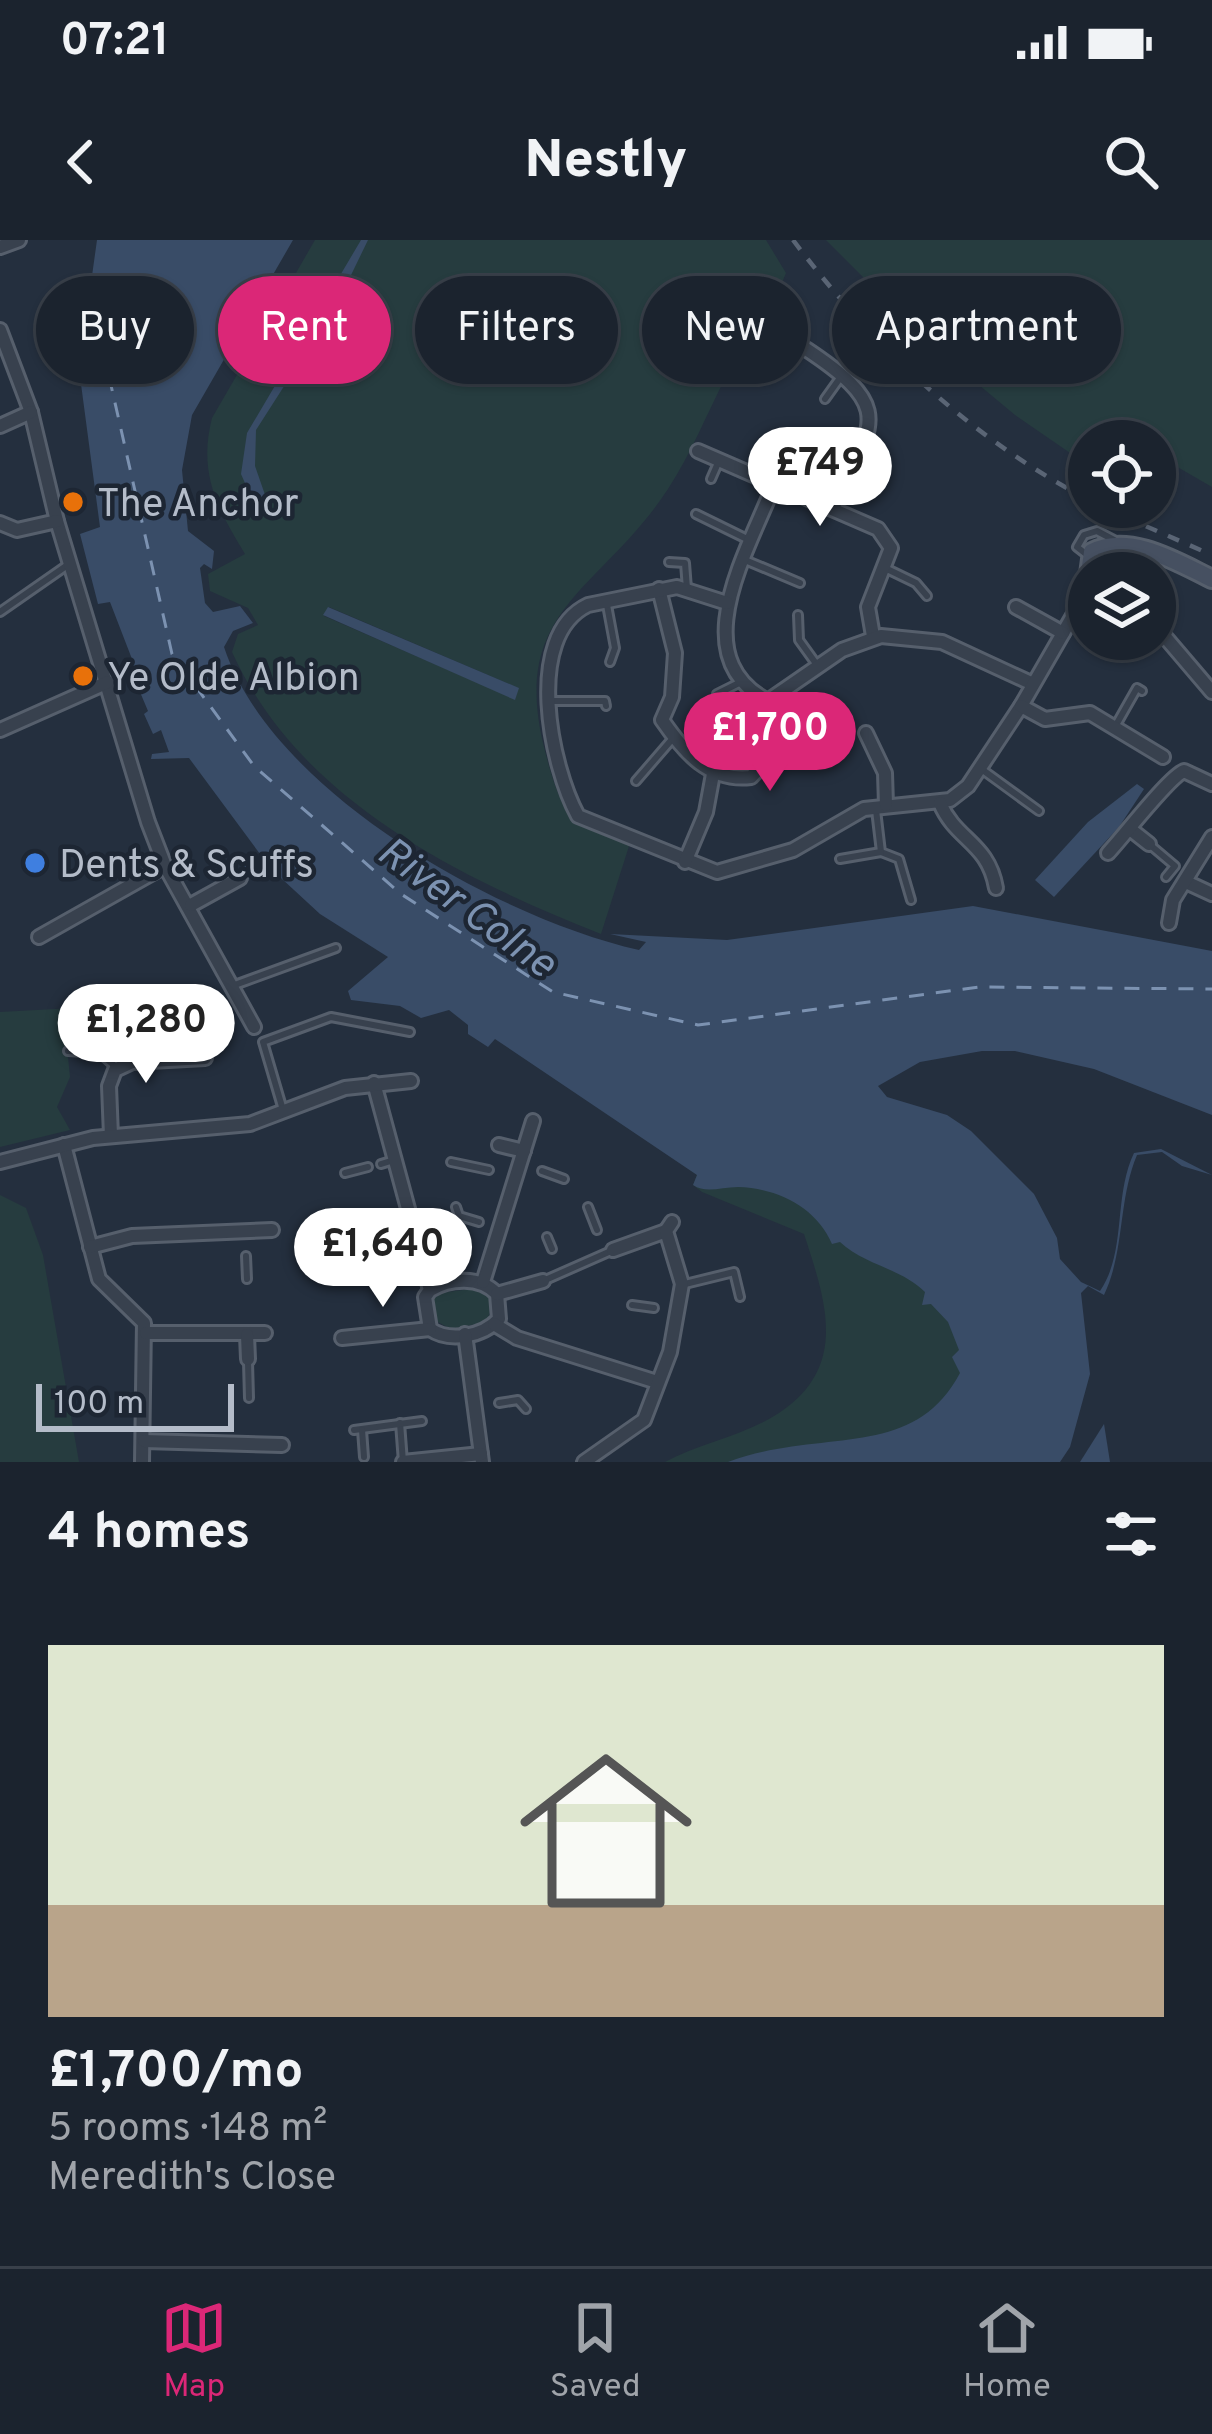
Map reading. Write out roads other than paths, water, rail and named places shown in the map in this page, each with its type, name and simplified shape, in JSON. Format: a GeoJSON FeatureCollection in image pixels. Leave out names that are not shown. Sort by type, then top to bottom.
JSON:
{"type":"FeatureCollection","features":[{"type":"Feature","properties":{"kind":"main road"},"geometry":{"type":"LineString","coordinates":[[1095,552],[1102,547],[1154,552],[1212,580]]}},
{"type":"Feature","properties":{"kind":"main road"},"geometry":{"type":"LineString","coordinates":[[1118,548],[1119,552]]}},
{"type":"Feature","properties":{"kind":"street"},"geometry":{"type":"LineString","coordinates":[[0,247],[19,240]]}},
{"type":"Feature","properties":{"kind":"street"},"geometry":{"type":"LineString","coordinates":[[0,330],[31,412],[57,521],[108,682],[135,787],[165,866],[191,905],[254,1027]]}},
{"type":"Feature","properties":{"kind":"street"},"geometry":{"type":"LineString","coordinates":[[833,508],[871,430],[871,415],[851,384]]}},
{"type":"Feature","properties":{"kind":"street"},"geometry":{"type":"LineString","coordinates":[[0,426],[31,412]]}},
{"type":"Feature","properties":{"kind":"street"},"geometry":{"type":"LineString","coordinates":[[698,451],[718,464],[833,508],[887,538],[890,557],[868,607],[873,637]]}},
{"type":"Feature","properties":{"kind":"street"},"geometry":{"type":"LineString","coordinates":[[768,701],[740,683],[723,625],[727,603],[773,487]]}},
{"type":"Feature","properties":{"kind":"street"},"geometry":{"type":"LineString","coordinates":[[0,523],[17,530],[57,521]]}},
{"type":"Feature","properties":{"kind":"street"},"geometry":{"type":"LineString","coordinates":[[727,603],[686,589],[659,590],[577,611],[550,659],[549,721],[578,816],[717,872],[754,866],[881,806],[940,803],[960,794],[1021,706],[1068,626]]}},
{"type":"Feature","properties":{"kind":"street"},"geometry":{"type":"LineString","coordinates":[[659,590],[675,653],[672,697],[662,720],[674,737],[712,774],[744,778],[764,767],[770,757],[768,701]]}},
{"type":"Feature","properties":{"kind":"street"},"geometry":{"type":"LineString","coordinates":[[1016,608],[1064,633]]}},
{"type":"Feature","properties":{"kind":"street"},"geometry":{"type":"LineString","coordinates":[[768,701],[873,637],[943,642],[1033,684]]}},
{"type":"Feature","properties":{"kind":"street"},"geometry":{"type":"LineString","coordinates":[[1176,650],[1212,692]]}},
{"type":"Feature","properties":{"kind":"street"},"geometry":{"type":"LineString","coordinates":[[0,730],[108,682]]}},
{"type":"Feature","properties":{"kind":"street"},"geometry":{"type":"LineString","coordinates":[[1021,706],[1045,719],[1090,712],[1163,758]]}},
{"type":"Feature","properties":{"kind":"street"},"geometry":{"type":"LineString","coordinates":[[866,734],[885,773],[881,806]]}},
{"type":"Feature","properties":{"kind":"street"},"geometry":{"type":"LineString","coordinates":[[1108,853],[1179,772],[1212,784]]}},
{"type":"Feature","properties":{"kind":"street"},"geometry":{"type":"LineString","coordinates":[[685,862],[706,812],[712,774]]}},
{"type":"Feature","properties":{"kind":"street"},"geometry":{"type":"LineString","coordinates":[[940,803],[947,820],[989,860],[996,888]]}},
{"type":"Feature","properties":{"kind":"street"},"geometry":{"type":"LineString","coordinates":[[1130,829],[1149,844]]}},
{"type":"Feature","properties":{"kind":"street"},"geometry":{"type":"LineString","coordinates":[[1168,923],[1173,900],[1212,837]]}},
{"type":"Feature","properties":{"kind":"street"},"geometry":{"type":"LineString","coordinates":[[39,937],[165,866]]}},
{"type":"Feature","properties":{"kind":"street"},"geometry":{"type":"LineString","coordinates":[[191,905],[240,878]]}},
{"type":"Feature","properties":{"kind":"street"},"geometry":{"type":"LineString","coordinates":[[1186,882],[1212,894]]}},
{"type":"Feature","properties":{"kind":"street"},"geometry":{"type":"LineString","coordinates":[[112,1136],[109,1086],[117,1068],[132,1062],[205,1058]]}},
{"type":"Feature","properties":{"kind":"street"},"geometry":{"type":"LineString","coordinates":[[0,1162],[112,1136],[235,1127],[284,1114],[345,1088],[411,1081]]}},
{"type":"Feature","properties":{"kind":"street"},"geometry":{"type":"LineString","coordinates":[[374,1083],[388,1162],[430,1290]]}},
{"type":"Feature","properties":{"kind":"street"},"geometry":{"type":"LineString","coordinates":[[483,1282],[496,1227],[533,1121]]}},
{"type":"Feature","properties":{"kind":"street"},"geometry":{"type":"LineString","coordinates":[[64,1144],[99,1279],[136,1310],[146,1333],[142,1462]]}},
{"type":"Feature","properties":{"kind":"street"},"geometry":{"type":"LineString","coordinates":[[499,1145],[517,1166]]}},
{"type":"Feature","properties":{"kind":"street"},"geometry":{"type":"LineString","coordinates":[[584,1462],[644,1420],[670,1352],[672,1311],[682,1284],[669,1226],[607,1249]]}},
{"type":"Feature","properties":{"kind":"street"},"geometry":{"type":"LineString","coordinates":[[90,1247],[132,1236],[245,1237],[272,1230]]}},
{"type":"Feature","properties":{"kind":"street"},"geometry":{"type":"LineString","coordinates":[[497,1294],[543,1281]]}},
{"type":"Feature","properties":{"kind":"street"},"geometry":{"type":"LineString","coordinates":[[342,1338],[430,1329],[440,1336],[465,1334],[494,1324],[500,1311],[497,1294],[483,1282],[455,1282],[430,1290],[425,1297],[430,1329]]}},
{"type":"Feature","properties":{"kind":"street"},"geometry":{"type":"LineString","coordinates":[[494,1324],[517,1338],[657,1382]]}},
{"type":"Feature","properties":{"kind":"street"},"geometry":{"type":"LineString","coordinates":[[146,1333],[265,1333]]}},
{"type":"Feature","properties":{"kind":"street"},"geometry":{"type":"LineString","coordinates":[[403,1462],[482,1458],[479,1405],[465,1334]]}},
{"type":"Feature","properties":{"kind":"street"},"geometry":{"type":"LineString","coordinates":[[248,1335],[248,1359]]}},
{"type":"Feature","properties":{"kind":"street"},"geometry":{"type":"LineString","coordinates":[[144,1441],[282,1445]]}},
{"type":"Feature","properties":{"kind":"street"},"geometry":{"type":"LineString","coordinates":[[255,1462],[256,1444]]}},
{"type":"Feature","properties":{"kind":"lane"},"geometry":{"type":"LineString","coordinates":[[825,399],[836,384]]}},
{"type":"Feature","properties":{"kind":"lane"},"geometry":{"type":"LineString","coordinates":[[828,438],[877,480]]}},
{"type":"Feature","properties":{"kind":"lane"},"geometry":{"type":"LineString","coordinates":[[711,479],[718,464]]}},
{"type":"Feature","properties":{"kind":"lane"},"geometry":{"type":"LineString","coordinates":[[696,514],[752,542]]}},
{"type":"Feature","properties":{"kind":"lane"},"geometry":{"type":"LineString","coordinates":[[745,560],[800,583]]}},
{"type":"Feature","properties":{"kind":"lane"},"geometry":{"type":"LineString","coordinates":[[0,612],[72,562]]}},
{"type":"Feature","properties":{"kind":"lane"},"geometry":{"type":"LineString","coordinates":[[669,562],[685,562],[686,589]]}},
{"type":"Feature","properties":{"kind":"lane"},"geometry":{"type":"LineString","coordinates":[[885,568],[916,583],[927,596]]}},
{"type":"Feature","properties":{"kind":"lane"},"geometry":{"type":"LineString","coordinates":[[606,602],[614,639],[610,662]]}},
{"type":"Feature","properties":{"kind":"lane"},"geometry":{"type":"LineString","coordinates":[[798,615],[799,640],[819,668]]}},
{"type":"Feature","properties":{"kind":"lane"},"geometry":{"type":"LineString","coordinates":[[715,736],[716,694],[740,683]]}},
{"type":"Feature","properties":{"kind":"lane"},"geometry":{"type":"LineString","coordinates":[[1114,728],[1136,688]]}},
{"type":"Feature","properties":{"kind":"lane"},"geometry":{"type":"LineString","coordinates":[[549,701],[577,699],[606,706]]}},
{"type":"Feature","properties":{"kind":"lane"},"geometry":{"type":"LineString","coordinates":[[636,781],[674,737]]}},
{"type":"Feature","properties":{"kind":"lane"},"geometry":{"type":"LineString","coordinates":[[980,768],[1040,811]]}},
{"type":"Feature","properties":{"kind":"lane"},"geometry":{"type":"LineString","coordinates":[[881,806],[881,852]]}},
{"type":"Feature","properties":{"kind":"lane"},"geometry":{"type":"LineString","coordinates":[[1149,844],[1175,866],[1166,877]]}},
{"type":"Feature","properties":{"kind":"lane"},"geometry":{"type":"LineString","coordinates":[[841,859],[881,852],[899,859],[911,900]]}},
{"type":"Feature","properties":{"kind":"lane"},"geometry":{"type":"LineString","coordinates":[[232,986],[336,948]]}},
{"type":"Feature","properties":{"kind":"lane"},"geometry":{"type":"LineString","coordinates":[[284,1114],[263,1042],[331,1017],[410,1033]]}},
{"type":"Feature","properties":{"kind":"lane"},"geometry":{"type":"LineString","coordinates":[[68,1051],[100,1053],[117,1068]]}},
{"type":"Feature","properties":{"kind":"lane"},"geometry":{"type":"LineString","coordinates":[[451,1162],[489,1170]]}},
{"type":"Feature","properties":{"kind":"lane"},"geometry":{"type":"LineString","coordinates":[[345,1173],[368,1167]]}},
{"type":"Feature","properties":{"kind":"lane"},"geometry":{"type":"LineString","coordinates":[[542,1171],[564,1179]]}},
{"type":"Feature","properties":{"kind":"lane"},"geometry":{"type":"LineString","coordinates":[[456,1207],[459,1216],[479,1222]]}},
{"type":"Feature","properties":{"kind":"lane"},"geometry":{"type":"LineString","coordinates":[[588,1208],[597,1230]]}},
{"type":"Feature","properties":{"kind":"lane"},"geometry":{"type":"LineString","coordinates":[[547,1237],[552,1249]]}},
{"type":"Feature","properties":{"kind":"lane"},"geometry":{"type":"LineString","coordinates":[[543,1281],[607,1249]]}},
{"type":"Feature","properties":{"kind":"lane"},"geometry":{"type":"LineString","coordinates":[[246,1256],[247,1279]]}},
{"type":"Feature","properties":{"kind":"lane"},"geometry":{"type":"LineString","coordinates":[[398,1263],[422,1260]]}},
{"type":"Feature","properties":{"kind":"lane"},"geometry":{"type":"LineString","coordinates":[[557,1262],[561,1273]]}},
{"type":"Feature","properties":{"kind":"lane"},"geometry":{"type":"LineString","coordinates":[[354,1267],[385,1264]]}},
{"type":"Feature","properties":{"kind":"lane"},"geometry":{"type":"LineString","coordinates":[[682,1284],[734,1272],[740,1297]]}},
{"type":"Feature","properties":{"kind":"lane"},"geometry":{"type":"LineString","coordinates":[[632,1305],[654,1308]]}},
{"type":"Feature","properties":{"kind":"lane"},"geometry":{"type":"LineString","coordinates":[[248,1359],[249,1398]]}},
{"type":"Feature","properties":{"kind":"lane"},"geometry":{"type":"LineString","coordinates":[[499,1403],[518,1400],[526,1409]]}},
{"type":"Feature","properties":{"kind":"lane"},"geometry":{"type":"LineString","coordinates":[[364,1457],[358,1430],[422,1421]]}},
{"type":"Feature","properties":{"kind":"lane"},"geometry":{"type":"LineString","coordinates":[[400,1423],[403,1462]]}},
{"type":"Feature","properties":{"kind":"water","name":"River Colne"},"geometry":{"type":"Polygon","coordinates":[[[97,240],[293,240],[272,276],[218,276],[218,370],[192,415],[182,470],[188,531],[214,551],[212,569],[204,564],[200,568],[205,603],[213,612],[240,606],[253,623],[233,631],[224,647],[250,700],[289,751],[339,798],[458,878],[521,910],[639,950],[646,942],[610,934],[727,940],[973,906],[1212,951],[1212,1115],[1094,1069],[1015,1051],[982,1051],[920,1062],[878,1086],[887,1097],[947,1115],[971,1131],[1034,1194],[1057,1238],[1060,1259],[1081,1282],[1100,1291],[1114,1259],[1134,1153],[1161,1149],[1212,1175],[1182,1166],[1162,1152],[1137,1155],[1111,1278],[1104,1295],[1088,1286],[1081,1293],[1090,1374],[1070,1447],[1060,1462],[728,1462],[763,1452],[861,1438],[917,1420],[940,1401],[960,1373],[952,1357],[959,1350],[948,1322],[931,1304],[922,1305],[925,1292],[915,1284],[840,1242],[832,1244],[817,1220],[794,1202],[753,1188],[698,1188],[693,1185],[697,1175],[495,1039],[488,1047],[468,1034],[468,1025],[449,1010],[421,1018],[400,1006],[351,1000],[348,991],[388,957],[320,914],[268,866],[244,882],[237,873],[260,854],[189,758],[151,759],[152,754],[169,752],[161,730],[153,734],[144,714],[148,711],[110,602],[98,604],[80,534],[100,527],[81,384],[194,384],[194,276],[92,276],[97,240]]]}},
{"type":"Feature","properties":{"kind":"water"},"geometry":{"type":"Polygon","coordinates":[[[361,240],[368,240],[351,276],[340,276],[361,240]]]}},
{"type":"Feature","properties":{"kind":"water"},"geometry":{"type":"Polygon","coordinates":[[[276,384],[285,384],[256,430],[255,466],[271,512],[259,515],[241,474],[247,433],[276,384]]]}},
{"type":"Feature","properties":{"kind":"water"},"geometry":{"type":"Polygon","coordinates":[[[328,607],[519,688],[515,700],[323,615],[328,607]]]}},
{"type":"Feature","properties":{"kind":"water"},"geometry":{"type":"Polygon","coordinates":[[[1137,784],[1144,789],[1119,827],[1054,897],[1035,880],[1088,822],[1137,784]]]}},
{"type":"Feature","properties":{"kind":"water"},"geometry":{"type":"Polygon","coordinates":[[[1104,1424],[1110,1462],[1080,1462],[1104,1424]]]}},
{"type":"Feature","properties":{"kind":"railway"},"geometry":{"type":"LineString","coordinates":[[793,240],[856,317],[926,386],[1004,448],[1068,488]]}},
{"type":"Feature","properties":{"kind":"railway"},"geometry":{"type":"LineString","coordinates":[[1150,528],[1212,555]]}},
{"type":"Feature","properties":{"kind":"place","name":"The Anchor"},"geometry":{"type":"Point","coordinates":[73,502]}},
{"type":"Feature","properties":{"kind":"place","name":"Ye Olde Albion"},"geometry":{"type":"Point","coordinates":[83,676]}},
{"type":"Feature","properties":{"kind":"place","name":"Dents & Scuffs"},"geometry":{"type":"Point","coordinates":[35,863]}}]}
